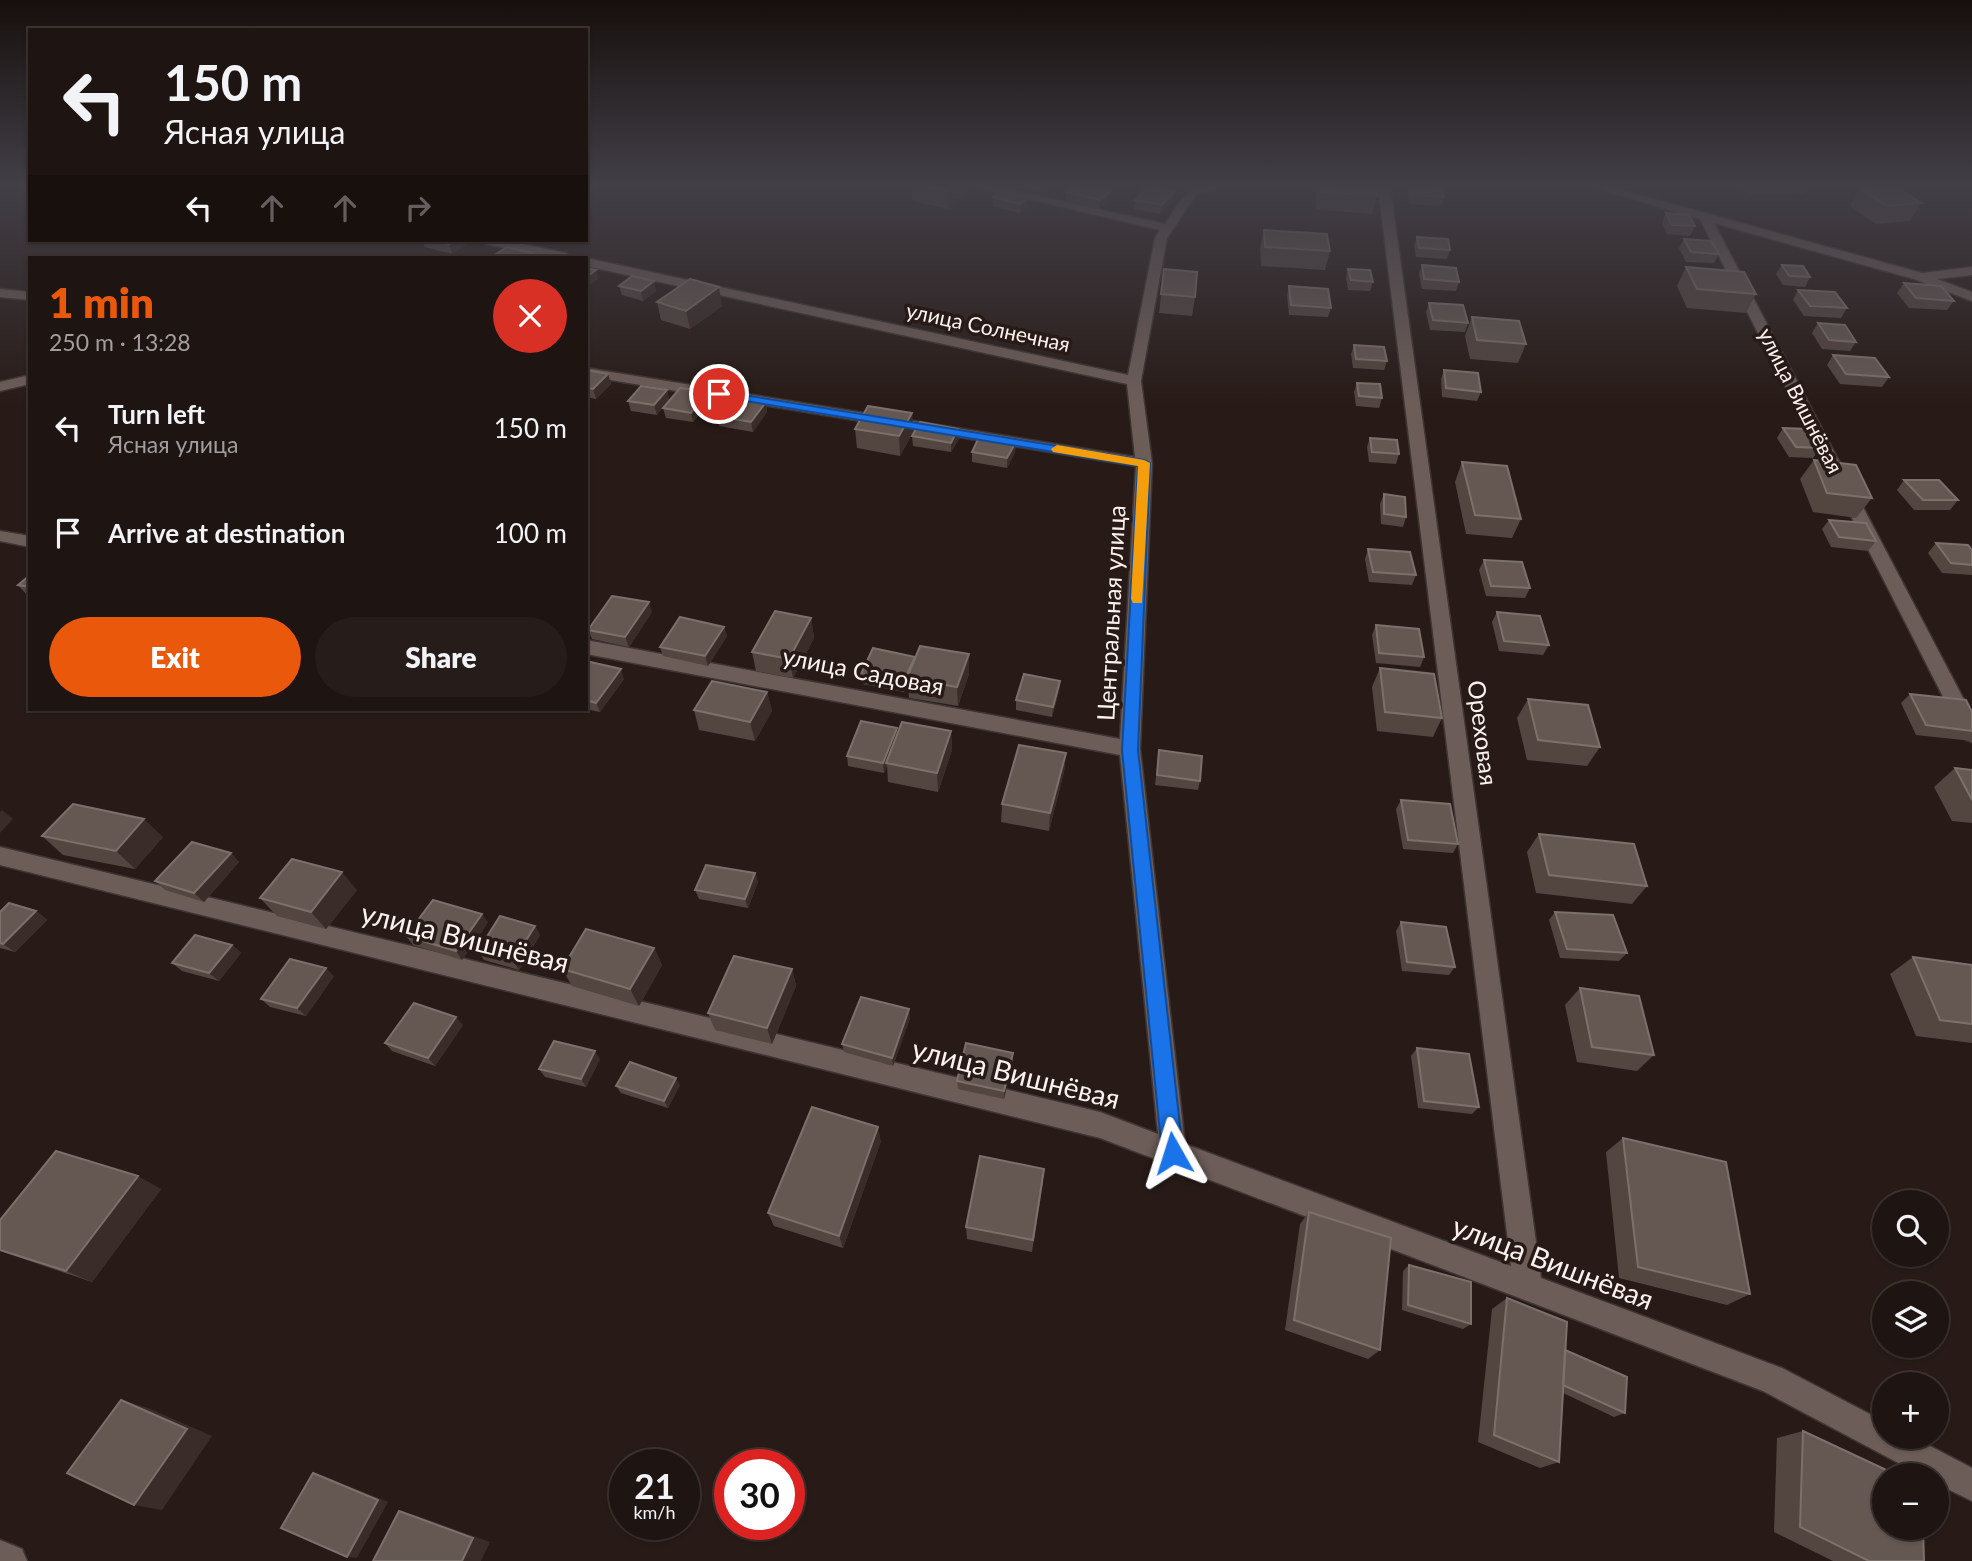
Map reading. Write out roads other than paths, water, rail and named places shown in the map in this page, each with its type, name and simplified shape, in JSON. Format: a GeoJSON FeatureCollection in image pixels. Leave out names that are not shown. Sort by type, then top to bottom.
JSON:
{"type":"FeatureCollection","features":[{"type":"Feature","properties":{"kind":"street","name":"Центральная улица"},"geometry":{"type":"LineString","coordinates":[[1157,259],[1134,381],[1144,463],[1130,750],[1173,1153]]}},
{"type":"Feature","properties":{"kind":"street","name":"Ореховая"},"geometry":{"type":"LineString","coordinates":[[1394,259],[1528,1288]]}},
{"type":"Feature","properties":{"kind":"street","name":"улица Вишнёвая"},"geometry":{"type":"LineString","coordinates":[[1726,259],[1972,734]]}},
{"type":"Feature","properties":{"kind":"street"},"geometry":{"type":"LineString","coordinates":[[1856,259],[1919,276],[1972,297]]}},
{"type":"Feature","properties":{"kind":"street","name":"улица Солнечная"},"geometry":{"type":"LineString","coordinates":[[588,262],[1134,381]]}},
{"type":"Feature","properties":{"kind":"street"},"geometry":{"type":"LineString","coordinates":[[1919,276],[1972,271]]}},
{"type":"Feature","properties":{"kind":"street"},"geometry":{"type":"LineString","coordinates":[[0,293],[28,296]]}},
{"type":"Feature","properties":{"kind":"street"},"geometry":{"type":"LineString","coordinates":[[588,372],[1144,463]]}},
{"type":"Feature","properties":{"kind":"street"},"geometry":{"type":"LineString","coordinates":[[0,387],[28,380]]}},
{"type":"Feature","properties":{"kind":"street"},"geometry":{"type":"LineString","coordinates":[[0,536],[28,542]]}},
{"type":"Feature","properties":{"kind":"street","name":"улица Садовая"},"geometry":{"type":"LineString","coordinates":[[588,647],[1130,750]]}},
{"type":"Feature","properties":{"kind":"street","name":"улица Вишнёвая"},"geometry":{"type":"LineString","coordinates":[[0,856],[1100,1125],[1771,1379],[1972,1485]]}},
{"type":"Feature","properties":{"kind":"street"},"geometry":{"type":"LineString","coordinates":[[0,1557],[10,1561]]}}]}
